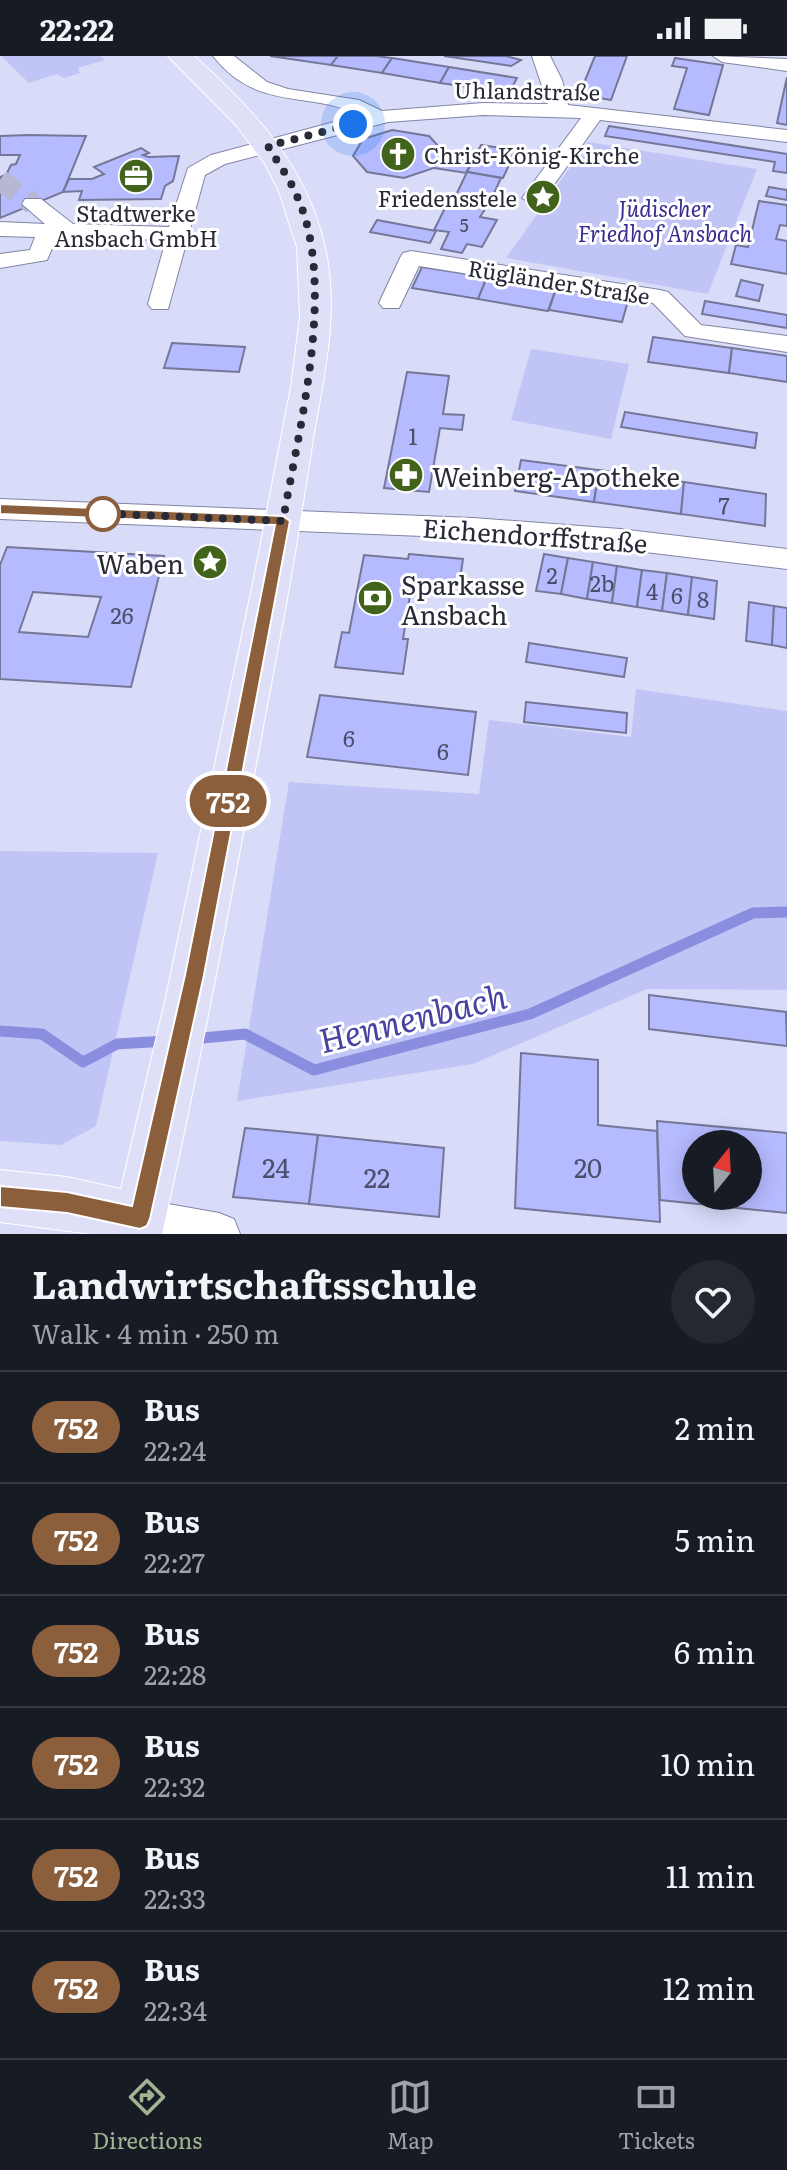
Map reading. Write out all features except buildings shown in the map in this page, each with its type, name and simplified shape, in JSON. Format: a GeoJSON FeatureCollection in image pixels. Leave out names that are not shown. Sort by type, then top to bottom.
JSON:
{"type":"FeatureCollection","features":[{"type":"Feature","properties":{"kind":"main road"},"geometry":{"type":"LineString","coordinates":[[0,1196],[67,1203],[138,1226],[186,1008],[283,521],[316,311],[312,250],[297,195],[268,146],[250,123],[180,56]]}},
{"type":"Feature","properties":{"kind":"street"},"geometry":{"type":"LineString","coordinates":[[222,56],[260,86],[285,94],[352,104],[381,118]]}},
{"type":"Feature","properties":{"kind":"street"},"geometry":{"type":"LineString","coordinates":[[541,56],[552,80],[560,112]]}},
{"type":"Feature","properties":{"kind":"street"},"geometry":{"type":"LineString","coordinates":[[722,56],[787,65]]}},
{"type":"Feature","properties":{"kind":"street","name":"Uhlandstraße"},"geometry":{"type":"LineString","coordinates":[[177,234],[195,172],[218,159],[381,118],[462,111],[560,112],[647,117],[787,136]]}},
{"type":"Feature","properties":{"kind":"street"},"geometry":{"type":"LineString","coordinates":[[533,198],[594,114]]}},
{"type":"Feature","properties":{"kind":"street"},"geometry":{"type":"LineString","coordinates":[[33,204],[58,231]]}},
{"type":"Feature","properties":{"kind":"street"},"geometry":{"type":"LineString","coordinates":[[0,229],[177,234],[160,304]]}},
{"type":"Feature","properties":{"kind":"street"},"geometry":{"type":"LineString","coordinates":[[0,261],[39,255],[58,231]]}},
{"type":"Feature","properties":{"kind":"street","name":"Rügländer Straße"},"geometry":{"type":"LineString","coordinates":[[391,303],[411,258],[660,297],[694,331],[787,344]]}},
{"type":"Feature","properties":{"kind":"street","name":"Eichendorffstraße"},"geometry":{"type":"LineString","coordinates":[[0,509],[412,525],[605,538],[787,559]]}},
{"type":"Feature","properties":{"kind":"street"},"geometry":{"type":"LineString","coordinates":[[138,1226],[219,1234]]}},
{"type":"Feature","properties":{"kind":"green space"},"geometry":{"type":"Polygon","coordinates":[[[1,56],[100,56],[105,60],[78,68],[80,73],[64,78],[57,74],[29,83],[1,56]]]}},
{"type":"Feature","properties":{"kind":"green space","name":"Jüdischer Friedhof Ansbach"},"geometry":{"type":"Polygon","coordinates":[[[588,142],[757,169],[708,294],[506,258],[588,142]]]}},
{"type":"Feature","properties":{"kind":"green space"},"geometry":{"type":"Polygon","coordinates":[[[531,349],[629,364],[611,439],[511,420],[531,349]]]}},
{"type":"Feature","properties":{"kind":"green space"},"geometry":{"type":"Polygon","coordinates":[[[636,689],[787,711],[787,990],[647,989],[473,1064],[237,1101],[289,782],[479,794],[489,720],[631,737],[636,689]]]}},
{"type":"Feature","properties":{"kind":"green space"},"geometry":{"type":"Polygon","coordinates":[[[0,851],[158,853],[96,1126],[61,1145],[0,1141],[0,851]]]}},
{"type":"Feature","properties":{"kind":"waterway","name":"Hennenbach"},"geometry":{"type":"LineString","coordinates":[[192,1039],[245,1034],[314,1070],[530,1014],[753,913],[787,912]]}},
{"type":"Feature","properties":{"kind":"waterway","name":"Hennenbach"},"geometry":{"type":"LineString","coordinates":[[0,1031],[42,1034],[83,1062],[117,1044],[166,1041]]}},
{"type":"Feature","properties":{"kind":"tunnel"},"geometry":{"type":"LineString","coordinates":[[0,180],[33,204]]}},
{"type":"Feature","properties":{"kind":"bus line","name":"752"},"geometry":{"type":"LineString","coordinates":[[0,509],[283,521],[194,975],[140,1219],[67,1203],[0,1196]]}},
{"type":"Feature","properties":{"kind":"place","name":"Christ-König-Kirche"},"geometry":{"type":"Point","coordinates":[398,154]}},
{"type":"Feature","properties":{"kind":"place","name":"Stadtwerke Ansbach GmbH"},"geometry":{"type":"Point","coordinates":[136,176]}},
{"type":"Feature","properties":{"kind":"place","name":"Friedensstele"},"geometry":{"type":"Point","coordinates":[543,197]}},
{"type":"Feature","properties":{"kind":"place","name":"Weinberg-Apotheke"},"geometry":{"type":"Point","coordinates":[406,475]}},
{"type":"Feature","properties":{"kind":"place","name":"Waben"},"geometry":{"type":"Point","coordinates":[210,562]}},
{"type":"Feature","properties":{"kind":"place","name":"Sparkasse Ansbach"},"geometry":{"type":"Point","coordinates":[375,598]}},
{"type":"Feature","properties":{"kind":"route"},"geometry":{"type":"LineString","coordinates":[[103,514],[91,513],[283,521],[307,385],[316,311],[312,250],[297,195],[268,146],[353,124]]}}]}
